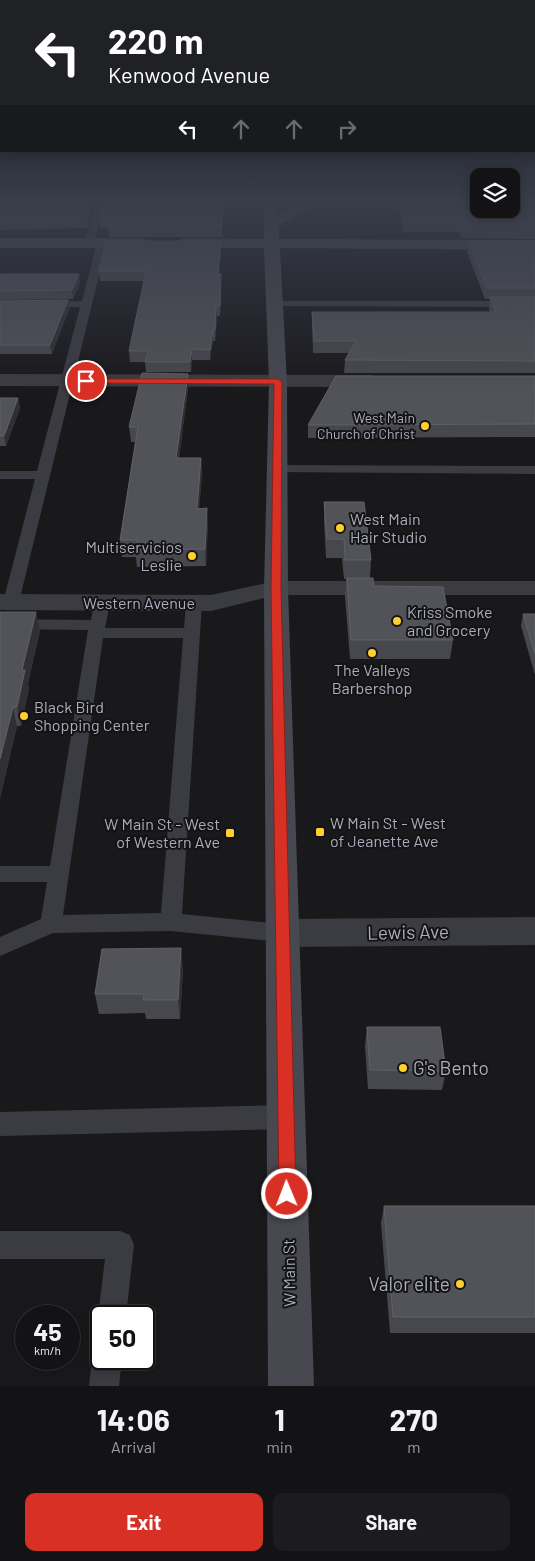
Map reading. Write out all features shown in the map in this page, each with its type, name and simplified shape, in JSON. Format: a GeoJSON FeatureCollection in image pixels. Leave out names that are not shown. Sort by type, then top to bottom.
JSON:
{"type":"FeatureCollection","features":[{"type":"Feature","properties":{"kind":"main road","name":"W Main St"},"geometry":{"type":"LineString","coordinates":[[273,266],[278,382],[276,588],[291,1386]]}},
{"type":"Feature","properties":{"kind":"street"},"geometry":{"type":"LineString","coordinates":[[0,380],[387,381]]}},
{"type":"Feature","properties":{"kind":"street","name":"Western Avenue"},"geometry":{"type":"LineString","coordinates":[[4,610],[98,620],[194,603],[211,603],[276,588],[535,588]]}},
{"type":"Feature","properties":{"kind":"street","name":"Lewis Ave"},"geometry":{"type":"LineString","coordinates":[[282,933],[535,931]]}},
{"type":"Feature","properties":{"kind":"lane"},"geometry":{"type":"LineString","coordinates":[[4,610],[43,475],[86,304],[92,266]]}},
{"type":"Feature","properties":{"kind":"lane"},"geometry":{"type":"LineString","coordinates":[[0,305],[86,304]]}},
{"type":"Feature","properties":{"kind":"lane"},"geometry":{"type":"LineString","coordinates":[[275,304],[535,304]]}},
{"type":"Feature","properties":{"kind":"lane"},"geometry":{"type":"LineString","coordinates":[[277,469],[535,470]]}},
{"type":"Feature","properties":{"kind":"lane"},"geometry":{"type":"LineString","coordinates":[[0,475],[43,475]]}},
{"type":"Feature","properties":{"kind":"lane"},"geometry":{"type":"LineString","coordinates":[[171,922],[194,603]]}},
{"type":"Feature","properties":{"kind":"lane"},"geometry":{"type":"LineString","coordinates":[[51,924],[98,620],[192,633]]}},
{"type":"Feature","properties":{"kind":"lane"},"geometry":{"type":"LineString","coordinates":[[0,874],[58,874]]}},
{"type":"Feature","properties":{"kind":"lane"},"geometry":{"type":"LineString","coordinates":[[0,947],[51,924],[171,922],[282,933]]}},
{"type":"Feature","properties":{"kind":"lane"},"geometry":{"type":"LineString","coordinates":[[0,1124],[286,1117]]}},
{"type":"Feature","properties":{"kind":"lane"},"geometry":{"type":"LineString","coordinates":[[0,1245],[120,1245],[113,1305]]}},
{"type":"Feature","properties":{"kind":"lane"},"geometry":{"type":"LineString","coordinates":[[104,1386],[106,1370]]}},
{"type":"Feature","properties":{"kind":"building"},"geometry":{"type":"Polygon","coordinates":[[[100,266],[219,266],[218,274],[221,274],[220,306],[216,306],[215,330],[213,330],[210,350],[192,349],[190,362],[145,362],[148,351],[129,351],[146,271],[99,271],[100,266]]]}},
{"type":"Feature","properties":{"kind":"building"},"geometry":{"type":"Polygon","coordinates":[[[478,266],[535,266],[535,288],[487,288],[478,266]]]}},
{"type":"Feature","properties":{"kind":"building"},"geometry":{"type":"Polygon","coordinates":[[[0,274],[79,274],[72,290],[0,291],[0,274]]]}},
{"type":"Feature","properties":{"kind":"building"},"geometry":{"type":"Polygon","coordinates":[[[490,297],[535,297],[535,361],[345,360],[356,341],[314,341],[312,312],[496,312],[490,297]]]}},
{"type":"Feature","properties":{"kind":"building"},"geometry":{"type":"Polygon","coordinates":[[[68,300],[50,345],[0,345],[0,301],[68,300]]]}},
{"type":"Feature","properties":{"kind":"building"},"geometry":{"type":"Polygon","coordinates":[[[142,373],[188,374],[176,458],[201,458],[197,509],[207,508],[205,549],[136,550],[137,540],[120,540],[138,427],[129,427],[142,373]]]}},
{"type":"Feature","properties":{"kind":"building"},"geometry":{"type":"Polygon","coordinates":[[[336,376],[535,376],[535,424],[308,425],[336,376]]]}},
{"type":"Feature","properties":{"kind":"building"},"geometry":{"type":"Polygon","coordinates":[[[0,398],[18,398],[4,436],[0,436],[0,398]]]}},
{"type":"Feature","properties":{"kind":"building"},"geometry":{"type":"Polygon","coordinates":[[[324,502],[364,502],[371,560],[345,560],[344,539],[327,539],[324,502]]]}},
{"type":"Feature","properties":{"kind":"building"},"geometry":{"type":"Polygon","coordinates":[[[347,578],[373,578],[374,586],[443,587],[453,640],[351,640],[347,578]]]}},
{"type":"Feature","properties":{"kind":"building"},"geometry":{"type":"Polygon","coordinates":[[[0,612],[36,612],[22,670],[25,670],[17,707],[13,707],[0,759],[0,612]]]}},
{"type":"Feature","properties":{"kind":"building"},"geometry":{"type":"Polygon","coordinates":[[[523,614],[535,614],[535,654],[523,614]]]}},
{"type":"Feature","properties":{"kind":"building"},"geometry":{"type":"Polygon","coordinates":[[[181,948],[178,1000],[143,1000],[144,994],[95,994],[102,949],[181,948]]]}},
{"type":"Feature","properties":{"kind":"building"},"geometry":{"type":"Polygon","coordinates":[[[367,1027],[440,1027],[446,1071],[370,1070],[367,1027]]]}},
{"type":"Feature","properties":{"kind":"building","name":"Valor elite"},"geometry":{"type":"Polygon","coordinates":[[[384,1206],[535,1206],[535,1317],[393,1317],[384,1206]]]}},
{"type":"Feature","properties":{"kind":"place","name":"West Main Church of Christ"},"geometry":{"type":"Point","coordinates":[425,426]}},
{"type":"Feature","properties":{"kind":"place","name":"West Main Hair Studio"},"geometry":{"type":"Point","coordinates":[340,528]}},
{"type":"Feature","properties":{"kind":"place","name":"Multiservicios Leslie"},"geometry":{"type":"Point","coordinates":[192,556]}},
{"type":"Feature","properties":{"kind":"place","name":"Kriss Smoke and Grocery"},"geometry":{"type":"Point","coordinates":[397,621]}},
{"type":"Feature","properties":{"kind":"place","name":"The Valleys Barbershop"},"geometry":{"type":"Point","coordinates":[372,653]}},
{"type":"Feature","properties":{"kind":"place","name":"Black Bird Shopping Center"},"geometry":{"type":"Point","coordinates":[24,716]}},
{"type":"Feature","properties":{"kind":"place","name":"W Main St - West of Jeanette Ave"},"geometry":{"type":"Point","coordinates":[320,832]}},
{"type":"Feature","properties":{"kind":"place","name":"W Main St - West of Western Ave"},"geometry":{"type":"Point","coordinates":[230,833]}},
{"type":"Feature","properties":{"kind":"place","name":"G's Bento"},"geometry":{"type":"Point","coordinates":[403,1068]}},
{"type":"Feature","properties":{"kind":"place","name":"Valor elite"},"geometry":{"type":"Point","coordinates":[460,1284]}},
{"type":"Feature","properties":{"kind":"route"},"geometry":{"type":"LineString","coordinates":[[86,381],[278,382],[276,588],[287,1194]]}}]}
